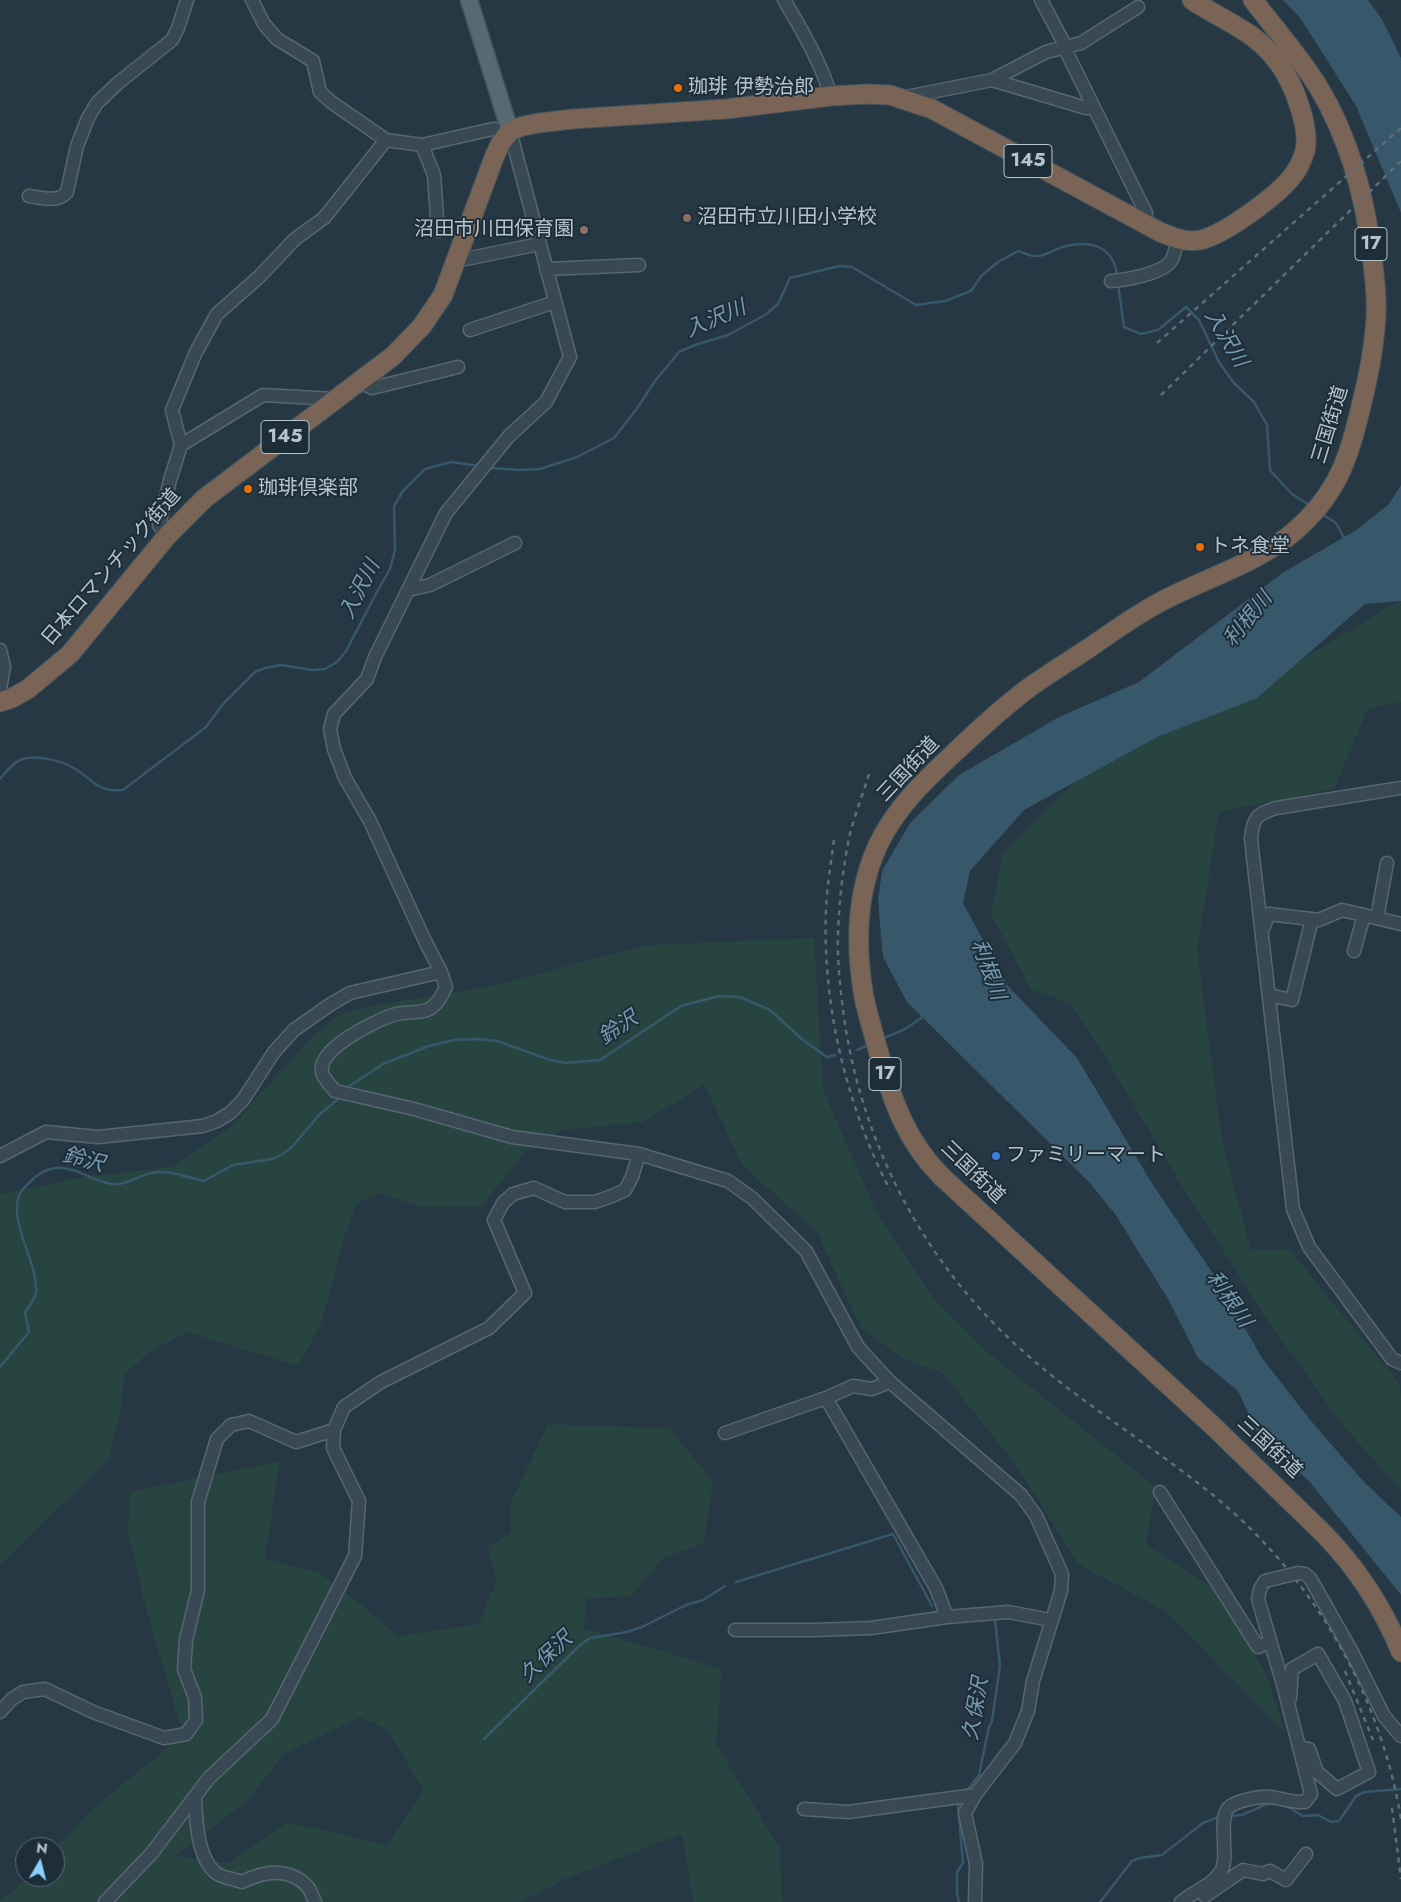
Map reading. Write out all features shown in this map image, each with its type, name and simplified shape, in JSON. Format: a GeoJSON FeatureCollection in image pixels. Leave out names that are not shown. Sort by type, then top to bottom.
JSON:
{"type":"FeatureCollection","features":[{"type":"Feature","properties":{"kind":"highway","name":"145"},"geometry":{"type":"LineString","coordinates":[[510,131],[523,126],[573,119],[726,109],[831,96],[879,94],[901,98],[932,109],[1145,225],[1177,239],[1199,240],[1212,236],[1276,192],[1297,170],[1305,152],[1306,140],[1301,112],[1290,81],[1283,69],[1261,43],[1246,31],[1192,0]]}},
{"type":"Feature","properties":{"kind":"highway","name":"三国街道"},"geometry":{"type":"LineString","coordinates":[[1253,0],[1309,72],[1321,91],[1338,125],[1360,185],[1370,240],[1376,318],[1365,392],[1353,440],[1343,469],[1329,494],[1313,513],[1284,539],[1228,571],[1186,588],[1155,605],[1029,688],[999,712],[934,772],[902,807],[877,847],[868,873],[860,907],[857,936],[858,959],[866,1008],[886,1080],[908,1134],[920,1154],[942,1177],[1270,1480],[1342,1551],[1371,1594],[1401,1652]]}},
{"type":"Feature","properties":{"kind":"highway","name":"日本ロマンチック街道"},"geometry":{"type":"LineString","coordinates":[[0,702],[28,689],[70,654],[167,536],[205,498],[393,356],[422,326],[443,295],[495,155],[500,144],[510,131]]}},
{"type":"Feature","properties":{"kind":"main road"},"geometry":{"type":"LineString","coordinates":[[468,0],[510,131]]}},
{"type":"Feature","properties":{"kind":"street"},"geometry":{"type":"LineString","coordinates":[[29,196],[55,199],[63,197],[67,192],[77,146],[88,118],[97,103],[118,83],[172,40],[187,0]]}},
{"type":"Feature","properties":{"kind":"street"},"geometry":{"type":"LineString","coordinates":[[252,0],[264,24],[277,39],[313,61],[320,92],[331,102],[386,140],[422,145],[493,129],[510,131],[570,357],[546,402],[509,436],[446,513],[375,658],[368,679],[334,714],[330,728],[334,749],[345,778],[370,821],[441,972],[446,987],[441,997],[429,1010],[395,1014],[368,1025],[346,1039],[326,1057],[322,1065],[322,1073],[335,1091],[414,1109],[512,1137],[640,1154],[728,1181],[752,1198],[806,1251],[858,1347],[890,1382],[1021,1496],[1036,1516],[1062,1574],[1061,1591],[1033,1681],[1028,1711],[1015,1743],[975,1795],[965,1813],[976,1864],[975,1902]]}},
{"type":"Feature","properties":{"kind":"street"},"geometry":{"type":"LineString","coordinates":[[784,0],[811,46],[831,96]]}},
{"type":"Feature","properties":{"kind":"street"},"geometry":{"type":"LineString","coordinates":[[1041,0],[1066,47],[1067,53],[1146,213],[1145,225]]}},
{"type":"Feature","properties":{"kind":"street"},"geometry":{"type":"LineString","coordinates":[[901,98],[992,80],[1046,52],[1081,44],[1138,7]]}},
{"type":"Feature","properties":{"kind":"street"},"geometry":{"type":"LineString","coordinates":[[992,80],[1086,108],[1094,108]]}},
{"type":"Feature","properties":{"kind":"street"},"geometry":{"type":"LineString","coordinates":[[167,536],[159,524],[170,480],[182,445],[172,410],[196,352],[217,314],[259,277],[295,239],[324,218],[386,140]]}},
{"type":"Feature","properties":{"kind":"street"},"geometry":{"type":"LineString","coordinates":[[422,145],[434,176],[438,231]]}},
{"type":"Feature","properties":{"kind":"street"},"geometry":{"type":"LineString","coordinates":[[1117,280],[1143,275],[1170,264],[1177,239]]}},
{"type":"Feature","properties":{"kind":"street"},"geometry":{"type":"LineString","coordinates":[[456,260],[539,244]]}},
{"type":"Feature","properties":{"kind":"street"},"geometry":{"type":"LineString","coordinates":[[546,270],[639,265]]}},
{"type":"Feature","properties":{"kind":"street"},"geometry":{"type":"LineString","coordinates":[[470,330],[555,302]]}},
{"type":"Feature","properties":{"kind":"street"},"geometry":{"type":"LineString","coordinates":[[358,381],[372,388],[458,367]]}},
{"type":"Feature","properties":{"kind":"street"},"geometry":{"type":"LineString","coordinates":[[182,445],[263,395],[334,399]]}},
{"type":"Feature","properties":{"kind":"street"},"geometry":{"type":"LineString","coordinates":[[408,590],[430,585],[515,543]]}},
{"type":"Feature","properties":{"kind":"street"},"geometry":{"type":"LineString","coordinates":[[0,650],[4,667],[0,689]]}},
{"type":"Feature","properties":{"kind":"street"},"geometry":{"type":"LineString","coordinates":[[1401,788],[1276,808],[1263,812],[1256,817],[1252,825],[1251,838],[1293,1208],[1309,1247],[1392,1359],[1401,1363]]}},
{"type":"Feature","properties":{"kind":"street"},"geometry":{"type":"LineString","coordinates":[[1377,918],[1387,863]]}},
{"type":"Feature","properties":{"kind":"street"},"geometry":{"type":"LineString","coordinates":[[1261,933],[1269,914],[1319,920],[1342,910],[1401,924]]}},
{"type":"Feature","properties":{"kind":"street"},"geometry":{"type":"LineString","coordinates":[[1354,951],[1364,916]]}},
{"type":"Feature","properties":{"kind":"street"},"geometry":{"type":"LineString","coordinates":[[1268,995],[1292,1000],[1312,919]]}},
{"type":"Feature","properties":{"kind":"street"},"geometry":{"type":"LineString","coordinates":[[0,1156],[46,1132],[98,1137],[203,1126],[217,1121],[230,1113],[243,1100],[274,1052],[294,1030],[331,1004],[350,993],[441,972]]}},
{"type":"Feature","properties":{"kind":"street"},"geometry":{"type":"LineString","coordinates":[[105,1902],[150,1854],[209,1778],[272,1719],[355,1556],[359,1501],[333,1448],[334,1430],[344,1407],[382,1382],[489,1328],[525,1293],[494,1220],[503,1203],[513,1194],[534,1188],[565,1202],[595,1202],[624,1190],[632,1177],[640,1154]]}},
{"type":"Feature","properties":{"kind":"street"},"geometry":{"type":"LineString","coordinates":[[725,1433],[826,1398],[854,1386],[872,1390],[890,1382]]}},
{"type":"Feature","properties":{"kind":"street"},"geometry":{"type":"LineString","coordinates":[[826,1398],[936,1588],[947,1617]]}},
{"type":"Feature","properties":{"kind":"street"},"geometry":{"type":"LineString","coordinates":[[0,1712],[12,1698],[23,1692],[45,1688],[93,1712],[164,1738],[186,1734],[196,1720],[195,1698],[184,1669],[186,1640],[198,1590],[198,1502],[217,1439],[231,1425],[249,1421],[296,1442],[334,1430]]}},
{"type":"Feature","properties":{"kind":"street"},"geometry":{"type":"LineString","coordinates":[[1160,1492],[1258,1647],[1270,1642]]}},
{"type":"Feature","properties":{"kind":"street"},"geometry":{"type":"LineString","coordinates":[[1181,1902],[1211,1882],[1222,1870],[1225,1816],[1232,1804],[1269,1797],[1305,1802],[1311,1794],[1300,1747],[1258,1599],[1260,1588],[1265,1581],[1298,1573],[1305,1574],[1310,1578],[1352,1652],[1384,1716],[1401,1736]]}},
{"type":"Feature","properties":{"kind":"street"},"geometry":{"type":"LineString","coordinates":[[735,1630],[871,1628],[947,1617],[1008,1612],[1051,1620]]}},
{"type":"Feature","properties":{"kind":"street"},"geometry":{"type":"LineString","coordinates":[[1289,1708],[1292,1669],[1318,1654],[1345,1701],[1369,1772],[1337,1788],[1317,1772],[1309,1749],[1300,1747]]}},
{"type":"Feature","properties":{"kind":"street"},"geometry":{"type":"LineString","coordinates":[[804,1809],[848,1812],[975,1795]]}},
{"type":"Feature","properties":{"kind":"street"},"geometry":{"type":"LineString","coordinates":[[195,1796],[196,1823],[201,1846],[208,1864],[217,1874],[242,1882],[251,1877],[279,1871],[309,1888],[314,1902]]}},
{"type":"Feature","properties":{"kind":"street"},"geometry":{"type":"LineString","coordinates":[[1192,1894],[1206,1896],[1243,1870],[1263,1874],[1270,1870],[1286,1880],[1306,1854]]}},
{"type":"Feature","properties":{"kind":"green space"},"geometry":{"type":"Polygon","coordinates":[[[1401,600],[1401,702],[1368,709],[1334,789],[1219,812],[1197,950],[1222,1140],[1251,1250],[1290,1250],[1399,1383],[1401,1395],[1401,1490],[1343,1426],[1271,1325],[1186,1193],[1104,1055],[1071,1004],[1031,989],[991,914],[1003,853],[1129,729],[1205,718],[1401,600]]]}},
{"type":"Feature","properties":{"kind":"green space"},"geometry":{"type":"Polygon","coordinates":[[[814,938],[823,1089],[876,1211],[936,1302],[988,1353],[1156,1487],[1146,1545],[1223,1595],[1267,1676],[1285,1733],[1165,1611],[1078,1564],[1017,1467],[943,1373],[899,1357],[861,1329],[817,1232],[743,1166],[704,1085],[643,1122],[564,1130],[527,1149],[482,1206],[421,1207],[382,1193],[357,1203],[345,1234],[321,1324],[298,1366],[187,1332],[150,1352],[125,1373],[121,1410],[108,1460],[0,1565],[0,1194],[84,1177],[172,1167],[233,1125],[310,1039],[338,1015],[370,1006],[486,987],[648,945],[814,938]]]}},
{"type":"Feature","properties":{"kind":"green space"},"geometry":{"type":"Polygon","coordinates":[[[548,1424],[669,1428],[713,1481],[704,1543],[664,1558],[630,1597],[587,1598],[584,1628],[722,1669],[716,1744],[780,1848],[782,1902],[693,1902],[682,1834],[565,1879],[520,1902],[0,1902],[17,1887],[65,1887],[65,1838],[96,1806],[183,1735],[146,1609],[128,1533],[130,1492],[280,1461],[265,1558],[320,1573],[367,1609],[397,1636],[479,1624],[496,1581],[488,1547],[510,1533],[511,1502],[548,1424]],[[360,1717],[284,1754],[248,1800],[176,1856],[229,1863],[286,1823],[387,1846],[423,1790],[387,1729],[360,1717]]]}},
{"type":"Feature","properties":{"kind":"water"},"geometry":{"type":"Polygon","coordinates":[[[1283,0],[1368,0],[1382,19],[1401,58],[1401,213],[1356,106],[1301,19],[1283,0]]]}},
{"type":"Feature","properties":{"kind":"water","name":"利根川"},"geometry":{"type":"Polygon","coordinates":[[[1401,485],[1401,601],[1365,604],[1257,698],[1157,737],[1024,810],[970,871],[963,903],[1008,986],[1077,1058],[1153,1185],[1216,1278],[1262,1358],[1311,1421],[1364,1482],[1401,1517],[1401,1595],[1309,1481],[1260,1438],[1238,1391],[1198,1358],[1168,1299],[1115,1214],[1089,1182],[907,1002],[883,957],[878,900],[882,871],[910,823],[959,775],[1059,717],[1139,682],[1284,572],[1358,529],[1389,504],[1401,485]]]}},
{"type":"Feature","properties":{"kind":"waterway","name":"入沢川"},"geometry":{"type":"LineString","coordinates":[[490,468],[540,469],[577,457],[614,438],[655,381],[679,352],[728,335],[765,315],[778,304],[790,278],[839,266],[852,267],[916,305],[945,301],[971,291],[982,275],[998,262],[1018,251],[1033,256],[1041,256],[1059,248],[1076,244],[1093,245],[1106,252],[1115,265],[1117,275]]}},
{"type":"Feature","properties":{"kind":"waterway","name":"入沢川"},"geometry":{"type":"LineString","coordinates":[[1118,283],[1124,327],[1141,334],[1158,330],[1186,307],[1199,320],[1219,362],[1233,382],[1254,402],[1267,425],[1270,470],[1292,494],[1309,505]]}},
{"type":"Feature","properties":{"kind":"waterway","name":"入沢川"},"geometry":{"type":"LineString","coordinates":[[0,779],[16,762],[29,758],[41,758],[61,762],[72,767],[101,787],[123,790],[206,727],[223,704],[255,672],[281,665],[312,670],[325,669],[337,662],[346,651],[390,569],[395,550],[394,506],[403,491],[425,469],[451,462],[479,466]]}},
{"type":"Feature","properties":{"kind":"waterway","name":"入沢川"},"geometry":{"type":"LineString","coordinates":[[1322,514],[1336,523],[1344,538]]}},
{"type":"Feature","properties":{"kind":"waterway","name":"鈴沢"},"geometry":{"type":"LineString","coordinates":[[348,1087],[383,1064],[429,1046],[454,1040],[478,1039],[497,1041],[550,1060],[566,1063],[600,1060],[681,1006],[719,996],[740,997],[770,1010],[803,1040],[827,1057],[835,1055]]}},
{"type":"Feature","properties":{"kind":"waterway","name":"鈴沢"},"geometry":{"type":"LineString","coordinates":[[884,1038],[905,1029],[924,1016]]}},
{"type":"Feature","properties":{"kind":"waterway","name":"鈴沢"},"geometry":{"type":"LineString","coordinates":[[857,1050],[868,1045]]}},
{"type":"Feature","properties":{"kind":"waterway","name":"鈴沢"},"geometry":{"type":"LineString","coordinates":[[0,1367],[29,1332],[25,1312],[32,1303],[36,1292],[35,1280],[21,1231],[17,1207],[20,1193],[34,1178],[51,1169],[65,1168],[98,1181],[112,1184],[127,1182],[158,1172],[172,1173],[204,1181],[233,1165],[273,1159],[281,1155],[291,1148],[320,1114],[337,1100]]}},
{"type":"Feature","properties":{"kind":"waterway","name":"久保沢"},"geometry":{"type":"LineString","coordinates":[[736,1582],[893,1534],[932,1606]]}},
{"type":"Feature","properties":{"kind":"waterway","name":"久保沢"},"geometry":{"type":"LineString","coordinates":[[484,1739],[579,1646],[590,1638],[627,1632],[642,1627],[686,1605],[703,1600],[725,1586]]}},
{"type":"Feature","properties":{"kind":"waterway","name":"久保沢"},"geometry":{"type":"LineString","coordinates":[[966,1792],[979,1775],[989,1727],[992,1721],[1000,1666],[995,1620]]}},
{"type":"Feature","properties":{"kind":"waterway","name":"久保沢"},"geometry":{"type":"LineString","coordinates":[[1228,1816],[1242,1815],[1267,1804],[1277,1804],[1288,1807],[1303,1816],[1318,1815],[1331,1822],[1339,1821],[1356,1796],[1365,1792],[1401,1789]]}},
{"type":"Feature","properties":{"kind":"waterway","name":"久保沢"},"geometry":{"type":"LineString","coordinates":[[958,1805],[963,1863],[957,1872],[959,1902]]}},
{"type":"Feature","properties":{"kind":"waterway","name":"久保沢"},"geometry":{"type":"LineString","coordinates":[[1100,1902],[1132,1861],[1162,1855],[1203,1823],[1221,1816]]}},
{"type":"Feature","properties":{"kind":"railway"},"geometry":{"type":"LineString","coordinates":[[1157,343],[1401,128]]}},
{"type":"Feature","properties":{"kind":"railway"},"geometry":{"type":"LineString","coordinates":[[1161,395],[1401,161]]}},
{"type":"Feature","properties":{"kind":"railway"},"geometry":{"type":"LineString","coordinates":[[869,774],[854,819],[843,871],[838,943],[839,972],[843,1010],[852,1059],[864,1107],[881,1153],[902,1198],[928,1241],[956,1281],[989,1318],[1025,1353],[1099,1412],[1202,1486],[1259,1537],[1289,1572],[1317,1608],[1361,1688],[1378,1730],[1392,1774],[1401,1819]]}},
{"type":"Feature","properties":{"kind":"railway"},"geometry":{"type":"LineString","coordinates":[[834,840],[826,908],[828,981],[833,1017],[849,1089],[874,1157],[890,1190]]}},
{"type":"Feature","properties":{"kind":"railway"},"geometry":{"type":"LineString","coordinates":[[1345,1671],[1373,1740]]}},
{"type":"Feature","properties":{"kind":"railway"},"geometry":{"type":"LineString","coordinates":[[1392,1808],[1401,1879]]}},
{"type":"Feature","properties":{"kind":"place","name":"珈琲 伊勢治郎"},"geometry":{"type":"Point","coordinates":[678,88]}},
{"type":"Feature","properties":{"kind":"place","name":"沼田市立川田小学校"},"geometry":{"type":"Point","coordinates":[687,218]}},
{"type":"Feature","properties":{"kind":"place","name":"沼田市川田保育園"},"geometry":{"type":"Point","coordinates":[584,230]}},
{"type":"Feature","properties":{"kind":"place","name":"珈琲倶楽部"},"geometry":{"type":"Point","coordinates":[248,489]}},
{"type":"Feature","properties":{"kind":"place","name":"トネ食堂"},"geometry":{"type":"Point","coordinates":[1200,547]}},
{"type":"Feature","properties":{"kind":"place","name":"ファミリーマート"},"geometry":{"type":"Point","coordinates":[996,1156]}}]}
